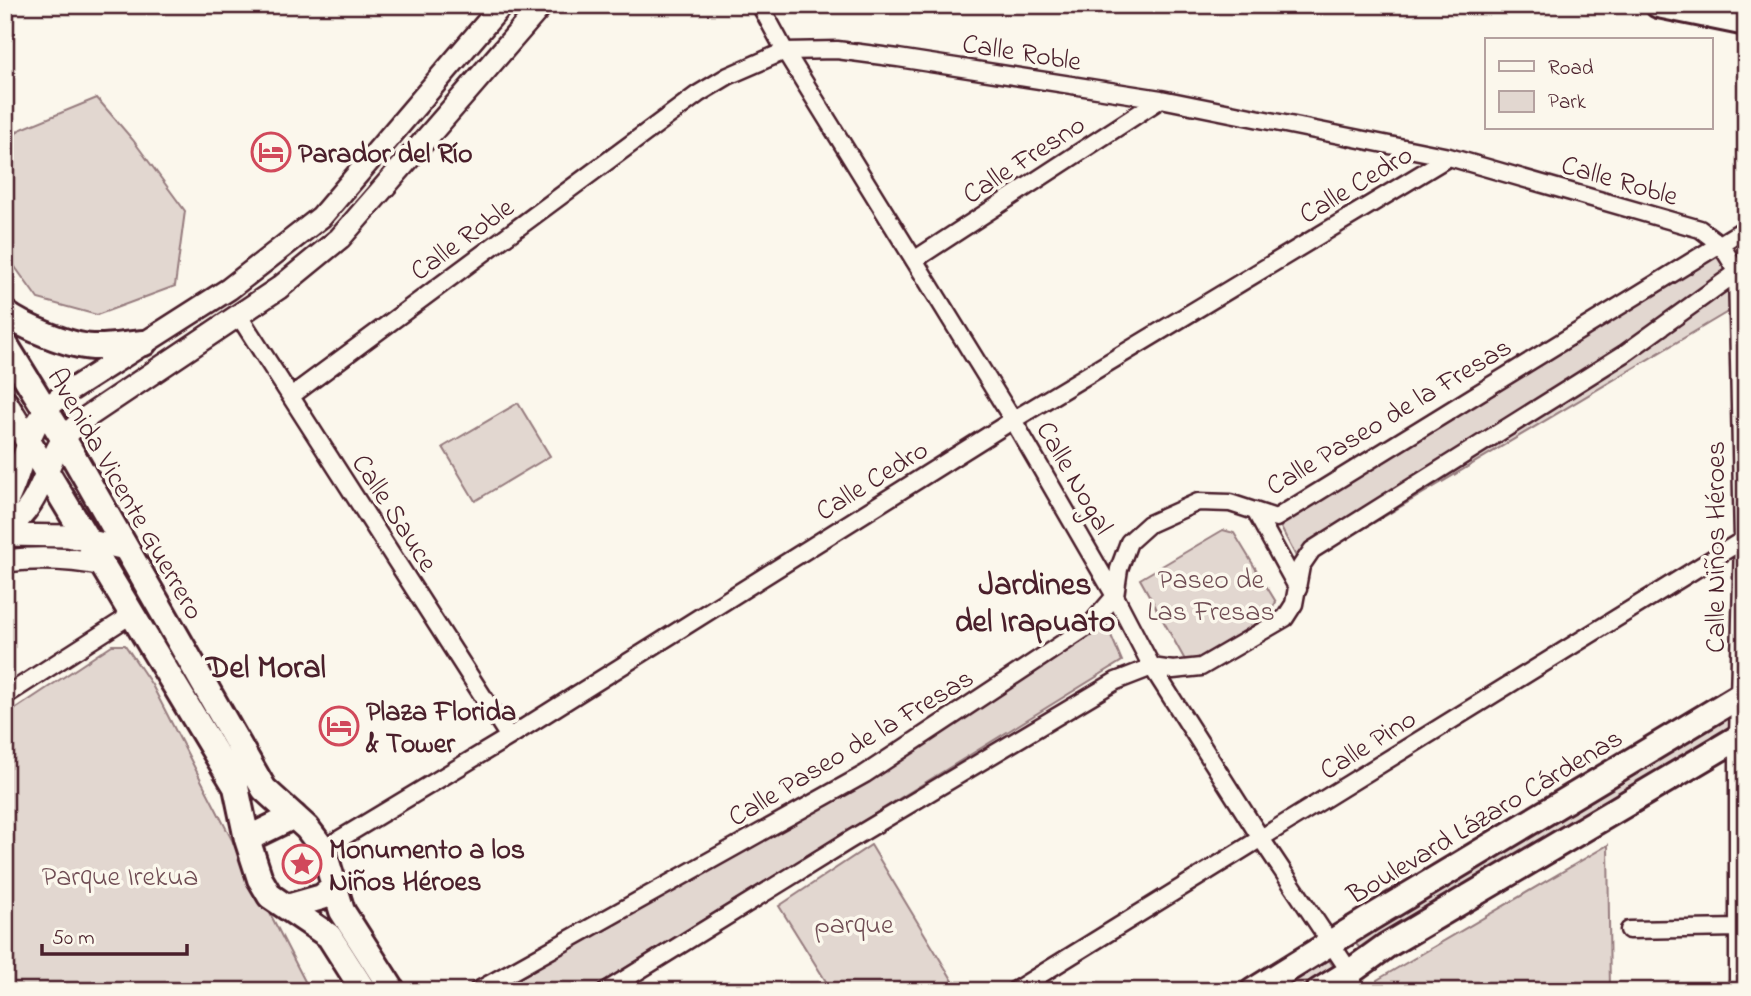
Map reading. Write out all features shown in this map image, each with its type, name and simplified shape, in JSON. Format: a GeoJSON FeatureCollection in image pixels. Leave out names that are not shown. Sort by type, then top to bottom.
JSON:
{"type":"FeatureCollection","features":[{"type":"Feature","properties":{"kind":"main road"},"geometry":{"type":"LineString","coordinates":[[5,505],[15,488],[29,442],[46,410],[62,395],[229,289],[321,217],[502,5]]}},
{"type":"Feature","properties":{"kind":"main road"},"geometry":{"type":"LineString","coordinates":[[5,533],[20,520],[37,496],[63,438],[81,421],[279,288],[340,238],[542,5]]}},
{"type":"Feature","properties":{"kind":"main road"},"geometry":{"type":"LineString","coordinates":[[1658,5],[1746,23]]}},
{"type":"Feature","properties":{"kind":"main road"},"geometry":{"type":"LineString","coordinates":[[5,313],[17,323],[92,347],[144,343]]}},
{"type":"Feature","properties":{"kind":"main road","name":"Avenida Vicente Guerrero"},"geometry":{"type":"LineString","coordinates":[[5,344],[63,438],[264,789],[295,816],[323,849],[342,911],[393,991]]}},
{"type":"Feature","properties":{"kind":"main road","name":"Avenida Vicente Guerrero"},"geometry":{"type":"LineString","coordinates":[[5,403],[236,787],[247,839],[260,879],[271,896],[329,936],[364,991]]}},
{"type":"Feature","properties":{"kind":"main road"},"geometry":{"type":"LineString","coordinates":[[5,533],[85,538],[126,549]]}},
{"type":"Feature","properties":{"kind":"main road"},"geometry":{"type":"LineString","coordinates":[[5,561],[54,557],[104,565]]}},
{"type":"Feature","properties":{"kind":"main road","name":"Boulevard Lázaro Cárdenas"},"geometry":{"type":"LineString","coordinates":[[1253,991],[1742,694]]}},
{"type":"Feature","properties":{"kind":"main road"},"geometry":{"type":"LineString","coordinates":[[1319,991],[1352,981],[1386,946],[1742,735]]}},
{"type":"Feature","properties":{"kind":"main road"},"geometry":{"type":"LineString","coordinates":[[247,839],[295,816]]}},
{"type":"Feature","properties":{"kind":"main road"},"geometry":{"type":"LineString","coordinates":[[288,907],[321,897],[334,887]]}},
{"type":"Feature","properties":{"kind":"street","name":"Calle Nogal"},"geometry":{"type":"LineString","coordinates":[[760,5],[785,51],[1013,420],[1115,596],[1152,667],[1352,981]]}},
{"type":"Feature","properties":{"kind":"street","name":"Calle Roble"},"geometry":{"type":"LineString","coordinates":[[290,396],[698,94],[728,76],[785,51],[837,50],[1161,99],[1448,157],[1700,229],[1721,245],[1741,269]]}},
{"type":"Feature","properties":{"kind":"street","name":"Calle Fresno"},"geometry":{"type":"LineString","coordinates":[[914,260],[1161,99]]}},
{"type":"Feature","properties":{"kind":"street","name":"Calle Cedro"},"geometry":{"type":"LineString","coordinates":[[323,849],[509,737],[1013,420],[1448,157]]}},
{"type":"Feature","properties":{"kind":"street","name":"Calle Paseo de la Fresas"},"geometry":{"type":"LineString","coordinates":[[477,991],[864,774],[1090,625],[1115,596],[1119,569],[1129,542],[1149,524],[1198,502],[1230,503],[1276,518],[1746,228]]}},
{"type":"Feature","properties":{"kind":"street","name":"Calle Niños Héroes"},"geometry":{"type":"LineString","coordinates":[[1738,991],[1743,792],[1741,269]]}},
{"type":"Feature","properties":{"kind":"street"},"geometry":{"type":"LineString","coordinates":[[606,991],[848,841],[1104,688],[1152,667],[1173,670],[1201,667],[1285,618],[1294,604],[1301,566],[1312,550],[1624,354],[1741,269]]}},
{"type":"Feature","properties":{"kind":"street","name":"Calle Sauce"},"geometry":{"type":"LineString","coordinates":[[239,316],[509,737]]}},
{"type":"Feature","properties":{"kind":"street"},"geometry":{"type":"LineString","coordinates":[[1255,511],[1298,589]]}},
{"type":"Feature","properties":{"kind":"street","name":"Calle Pino"},"geometry":{"type":"LineString","coordinates":[[1014,991],[1262,840],[1744,539]]}},
{"type":"Feature","properties":{"kind":"street"},"geometry":{"type":"LineString","coordinates":[[5,696],[131,615]]}},
{"type":"Feature","properties":{"kind":"street"},"geometry":{"type":"LineString","coordinates":[[1629,930],[1740,928]]}},
{"type":"Feature","properties":{"kind":"green space"},"geometry":{"type":"Polygon","coordinates":[[[97,98],[133,140],[185,211],[175,286],[97,315],[38,299],[5,253],[5,146],[19,130],[97,98]]]}},
{"type":"Feature","properties":{"kind":"green space"},"geometry":{"type":"Polygon","coordinates":[[[1746,228],[1746,301],[1301,566],[1276,518],[1746,228]]]}},
{"type":"Feature","properties":{"kind":"green space"},"geometry":{"type":"Polygon","coordinates":[[[518,403],[550,456],[475,501],[443,447],[518,403]]]}},
{"type":"Feature","properties":{"kind":"green space","name":"Paseo de Las Fresas"},"geometry":{"type":"Polygon","coordinates":[[[1223,530],[1234,533],[1276,602],[1268,615],[1200,660],[1185,660],[1140,579],[1223,530]]]}},
{"type":"Feature","properties":{"kind":"green space"},"geometry":{"type":"Polygon","coordinates":[[[1107,626],[1122,661],[588,991],[503,991],[502,989],[1107,626]]]}},
{"type":"Feature","properties":{"kind":"green space","name":"Parque Irekua"},"geometry":{"type":"Polygon","coordinates":[[[112,645],[125,645],[152,685],[310,991],[5,991],[5,716],[112,645]]]}},
{"type":"Feature","properties":{"kind":"green space"},"geometry":{"type":"Polygon","coordinates":[[[1746,695],[1746,723],[1365,954],[1348,935],[1746,695]]]}},
{"type":"Feature","properties":{"kind":"green space","name":"parque"},"geometry":{"type":"Polygon","coordinates":[[[871,845],[959,991],[832,991],[779,906],[871,845]]]}},
{"type":"Feature","properties":{"kind":"green space"},"geometry":{"type":"Polygon","coordinates":[[[1608,845],[1610,991],[1377,991],[1377,980],[1608,845]]]}},
{"type":"Feature","properties":{"kind":"green space"},"geometry":{"type":"Polygon","coordinates":[[[1324,953],[1333,966],[1294,991],[1264,991],[1324,953]]]}},
{"type":"Feature","properties":{"kind":"place","name":"Parador del Río"},"geometry":{"type":"Point","coordinates":[271,152]}},
{"type":"Feature","properties":{"kind":"place","name":"Plaza Florida & Tower"},"geometry":{"type":"Point","coordinates":[339,726]}},
{"type":"Feature","properties":{"kind":"place","name":"Monumento a los Niños Héroes"},"geometry":{"type":"Point","coordinates":[302,864]}},
{"type":"Feature","properties":{"kind":"district","name":"Jardines del Irapuato"},"geometry":{"type":"Point","coordinates":[1035,602]}},
{"type":"Feature","properties":{"kind":"district","name":"Del Moral"},"geometry":{"type":"Point","coordinates":[266,666]}}]}
